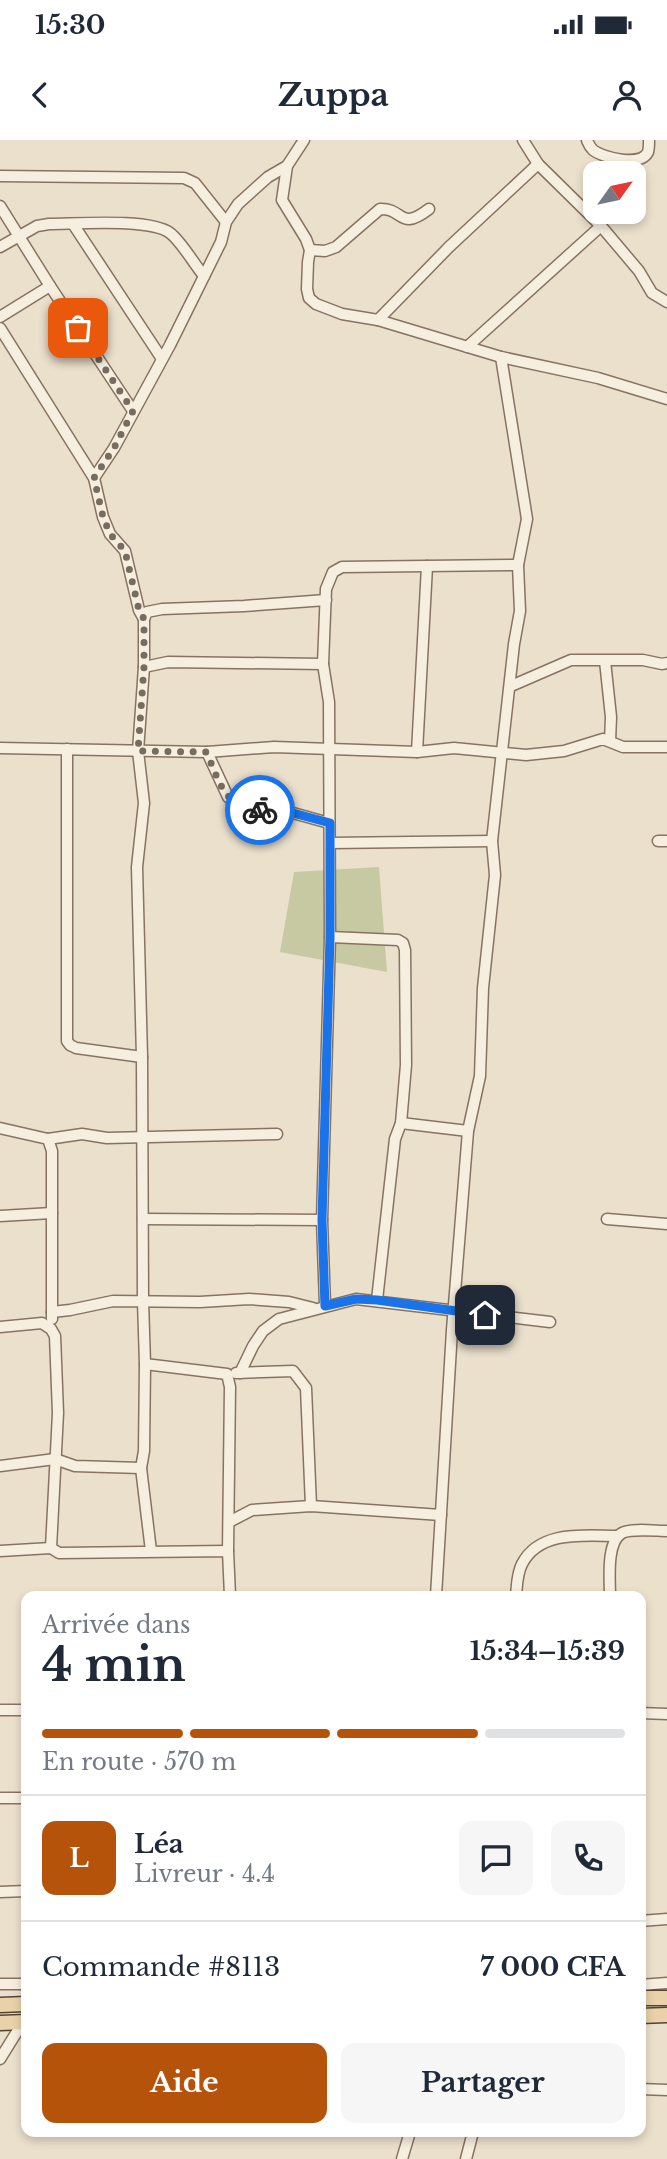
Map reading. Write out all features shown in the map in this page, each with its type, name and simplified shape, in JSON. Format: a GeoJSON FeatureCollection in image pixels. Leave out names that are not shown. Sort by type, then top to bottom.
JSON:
{"type":"FeatureCollection","features":[{"type":"Feature","properties":{"kind":"main road"},"geometry":{"type":"LineString","coordinates":[[646,1998],[667,1997]]}},
{"type":"Feature","properties":{"kind":"main road"},"geometry":{"type":"LineString","coordinates":[[0,2005],[21,2004]]}},
{"type":"Feature","properties":{"kind":"main road"},"geometry":{"type":"LineString","coordinates":[[646,2016],[667,2015]]}},
{"type":"Feature","properties":{"kind":"main road"},"geometry":{"type":"LineString","coordinates":[[0,2022],[21,2022]]}},
{"type":"Feature","properties":{"kind":"street"},"geometry":{"type":"LineString","coordinates":[[304,140],[287,166],[282,200],[310,250],[307,289],[309,298],[316,304],[342,314],[377,320],[501,357],[598,378],[667,399]]}},
{"type":"Feature","properties":{"kind":"street"},"geometry":{"type":"LineString","coordinates":[[523,140],[538,164],[600,226],[639,271],[652,293],[667,302]]}},
{"type":"Feature","properties":{"kind":"street"},"geometry":{"type":"LineString","coordinates":[[587,140],[591,149],[596,152],[626,160],[639,159],[646,155],[649,140]]}},
{"type":"Feature","properties":{"kind":"street"},"geometry":{"type":"LineString","coordinates":[[377,320],[449,247],[538,164]]}},
{"type":"Feature","properties":{"kind":"street"},"geometry":{"type":"LineString","coordinates":[[94,478],[114,448],[162,359],[220,242],[226,222],[238,204],[268,177],[287,166]]}},
{"type":"Feature","properties":{"kind":"street"},"geometry":{"type":"LineString","coordinates":[[0,176],[184,178],[195,183],[226,222]]}},
{"type":"Feature","properties":{"kind":"street"},"geometry":{"type":"LineString","coordinates":[[0,206],[133,411]]}},
{"type":"Feature","properties":{"kind":"street"},"geometry":{"type":"LineString","coordinates":[[310,250],[325,251],[336,247],[380,209],[389,209],[403,219],[411,220],[429,209]]}},
{"type":"Feature","properties":{"kind":"street"},"geometry":{"type":"LineString","coordinates":[[0,247],[37,226],[49,224],[134,224],[158,227],[171,233],[204,276]]}},
{"type":"Feature","properties":{"kind":"street"},"geometry":{"type":"LineString","coordinates":[[73,224],[162,359]]}},
{"type":"Feature","properties":{"kind":"street"},"geometry":{"type":"LineString","coordinates":[[467,347],[600,226]]}},
{"type":"Feature","properties":{"kind":"street"},"geometry":{"type":"LineString","coordinates":[[0,317],[50,286]]}},
{"type":"Feature","properties":{"kind":"street"},"geometry":{"type":"LineString","coordinates":[[0,328],[94,478],[110,534],[125,551],[139,610],[144,619],[144,667],[138,751],[144,803],[137,867],[145,1364],[144,1451],[141,1468],[151,1551]]}},
{"type":"Feature","properties":{"kind":"street"},"geometry":{"type":"LineString","coordinates":[[436,1591],[468,1131],[480,1076],[483,988],[495,875],[492,841],[520,611],[518,565],[527,519],[501,357]]}},
{"type":"Feature","properties":{"kind":"street"},"geometry":{"type":"LineString","coordinates":[[319,1307],[330,937],[329,702],[323,664],[326,589],[334,572],[342,567],[518,565]]}},
{"type":"Feature","properties":{"kind":"street"},"geometry":{"type":"LineString","coordinates":[[416,752],[427,566]]}},
{"type":"Feature","properties":{"kind":"street"},"geometry":{"type":"LineString","coordinates":[[144,619],[148,612],[162,608],[326,600]]}},
{"type":"Feature","properties":{"kind":"street"},"geometry":{"type":"LineString","coordinates":[[511,686],[571,660],[643,660],[667,663]]}},
{"type":"Feature","properties":{"kind":"street"},"geometry":{"type":"LineString","coordinates":[[605,661],[611,717],[610,741]]}},
{"type":"Feature","properties":{"kind":"street"},"geometry":{"type":"LineString","coordinates":[[144,667],[168,662],[323,664]]}},
{"type":"Feature","properties":{"kind":"street"},"geometry":{"type":"LineString","coordinates":[[0,748],[206,752],[274,747],[416,752],[454,748],[526,755],[564,751],[603,739],[623,747],[667,747]]}},
{"type":"Feature","properties":{"kind":"street"},"geometry":{"type":"LineString","coordinates":[[67,749],[67,1041],[76,1048],[142,1057]]}},
{"type":"Feature","properties":{"kind":"street"},"geometry":{"type":"LineString","coordinates":[[206,752],[228,797],[237,805],[255,810],[293,813],[330,823]]}},
{"type":"Feature","properties":{"kind":"street"},"geometry":{"type":"LineString","coordinates":[[330,843],[492,841]]}},
{"type":"Feature","properties":{"kind":"street"},"geometry":{"type":"LineString","coordinates":[[330,937],[398,940],[403,943],[405,950],[406,1065],[401,1124],[395,1139],[377,1300]]}},
{"type":"Feature","properties":{"kind":"street"},"geometry":{"type":"LineString","coordinates":[[401,1124],[468,1131]]}},
{"type":"Feature","properties":{"kind":"street"},"geometry":{"type":"LineString","coordinates":[[0,1128],[48,1139],[82,1134],[107,1138],[142,1138],[277,1134]]}},
{"type":"Feature","properties":{"kind":"street"},"geometry":{"type":"LineString","coordinates":[[48,1139],[52,1152],[51,1329],[54,1336],[58,1413],[51,1548]]}},
{"type":"Feature","properties":{"kind":"street"},"geometry":{"type":"LineString","coordinates":[[0,1216],[52,1213]]}},
{"type":"Feature","properties":{"kind":"street"},"geometry":{"type":"LineString","coordinates":[[143,1219],[322,1220]]}},
{"type":"Feature","properties":{"kind":"street"},"geometry":{"type":"LineString","coordinates":[[607,1219],[667,1224]]}},
{"type":"Feature","properties":{"kind":"street"},"geometry":{"type":"LineString","coordinates":[[52,1311],[113,1301],[200,1302],[249,1298],[319,1307]]}},
{"type":"Feature","properties":{"kind":"street"},"geometry":{"type":"LineString","coordinates":[[240,1373],[263,1331],[279,1319],[356,1299],[550,1322]]}},
{"type":"Feature","properties":{"kind":"street"},"geometry":{"type":"LineString","coordinates":[[0,1327],[43,1323],[51,1329]]}},
{"type":"Feature","properties":{"kind":"street"},"geometry":{"type":"LineString","coordinates":[[145,1364],[227,1374],[293,1371],[306,1388],[311,1506]]}},
{"type":"Feature","properties":{"kind":"street"},"geometry":{"type":"LineString","coordinates":[[227,1374],[230,1387],[230,1591]]}},
{"type":"Feature","properties":{"kind":"street"},"geometry":{"type":"LineString","coordinates":[[0,1466],[55,1460],[75,1466],[141,1468]]}},
{"type":"Feature","properties":{"kind":"street"},"geometry":{"type":"LineString","coordinates":[[229,1522],[252,1510],[311,1506],[441,1515]]}},
{"type":"Feature","properties":{"kind":"street"},"geometry":{"type":"LineString","coordinates":[[610,1591],[610,1554],[618,1536],[629,1531],[667,1531]]}},
{"type":"Feature","properties":{"kind":"street"},"geometry":{"type":"LineString","coordinates":[[517,1591],[523,1562],[542,1544],[567,1536],[618,1536]]}},
{"type":"Feature","properties":{"kind":"street"},"geometry":{"type":"LineString","coordinates":[[0,1551],[51,1548],[59,1553],[228,1551]]}},
{"type":"Feature","properties":{"kind":"street"},"geometry":{"type":"LineString","coordinates":[[0,1710],[21,1710]]}},
{"type":"Feature","properties":{"kind":"street"},"geometry":{"type":"LineString","coordinates":[[646,1713],[667,1714]]}},
{"type":"Feature","properties":{"kind":"street"},"geometry":{"type":"LineString","coordinates":[[0,1798],[21,1798]]}},
{"type":"Feature","properties":{"kind":"street"},"geometry":{"type":"LineString","coordinates":[[0,1892],[21,1891]]}},
{"type":"Feature","properties":{"kind":"street"},"geometry":{"type":"LineString","coordinates":[[646,1921],[667,1919]]}},
{"type":"Feature","properties":{"kind":"street"},"geometry":{"type":"LineString","coordinates":[[646,1985],[667,1983]]}},
{"type":"Feature","properties":{"kind":"street"},"geometry":{"type":"LineString","coordinates":[[0,1984],[21,1984]]}},
{"type":"Feature","properties":{"kind":"street"},"geometry":{"type":"LineString","coordinates":[[0,2059],[21,2027]]}},
{"type":"Feature","properties":{"kind":"street"},"geometry":{"type":"LineString","coordinates":[[646,2089],[667,2090]]}},
{"type":"Feature","properties":{"kind":"street"},"geometry":{"type":"LineString","coordinates":[[402,2159],[409,2137]]}},
{"type":"Feature","properties":{"kind":"street"},"geometry":{"type":"LineString","coordinates":[[466,2159],[471,2137]]}},
{"type":"Feature","properties":{"kind":"green space"},"geometry":{"type":"Polygon","coordinates":[[[379,867],[387,972],[280,952],[294,872],[379,867]]]}},
{"type":"Feature","properties":{"kind":"way so far"},"geometry":{"type":"LineString","coordinates":[[78,328],[133,411],[114,448],[94,478],[110,534],[125,551],[139,610],[144,619],[144,667],[138,751],[206,752],[228,797],[237,805],[260,810]]}},
{"type":"Feature","properties":{"kind":"route"},"geometry":{"type":"LineString","coordinates":[[260,810],[293,813],[330,823],[330,937],[322,1220],[325,1306],[356,1299],[377,1300],[485,1315]]}}]}
